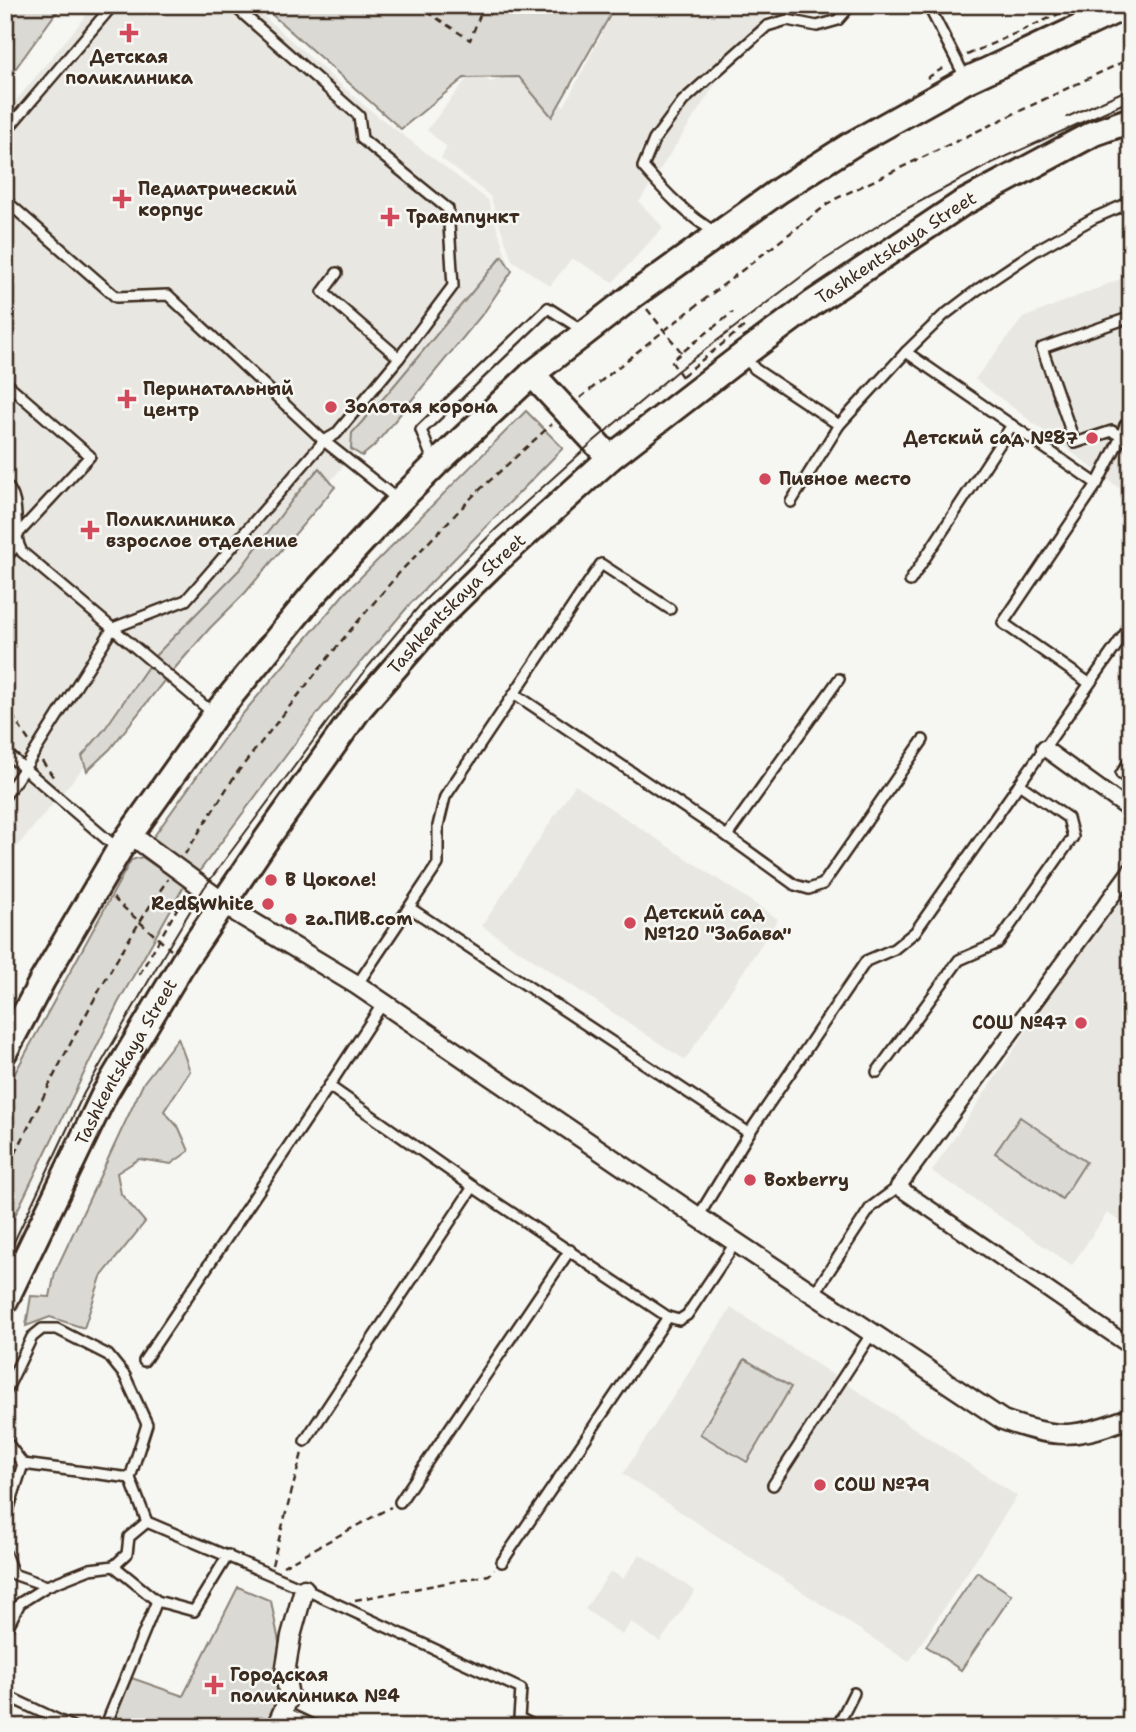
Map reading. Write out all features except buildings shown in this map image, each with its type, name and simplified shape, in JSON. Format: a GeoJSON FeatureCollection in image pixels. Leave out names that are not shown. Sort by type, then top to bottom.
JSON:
{"type":"FeatureCollection","features":[{"type":"Feature","properties":{"kind":"main road"},"geometry":{"type":"LineString","coordinates":[[5,1051],[42,981],[125,842],[215,715],[312,596],[399,501],[532,374],[635,294],[780,190],[961,70],[1128,5]]}},
{"type":"Feature","properties":{"kind":"main road","name":"Tashkentskaya Street"},"geometry":{"type":"LineString","coordinates":[[5,1301],[105,1093],[184,961],[359,709],[437,619],[610,458],[813,303],[961,204],[1094,133],[1131,120]]}},
{"type":"Feature","properties":{"kind":"main road"},"geometry":{"type":"LineString","coordinates":[[532,374],[610,458]]}},
{"type":"Feature","properties":{"kind":"street"},"geometry":{"type":"LineString","coordinates":[[1044,748],[1131,811]]}},
{"type":"Feature","properties":{"kind":"street"},"geometry":{"type":"LineString","coordinates":[[125,842],[357,985],[1003,1420],[1058,1435],[1083,1433],[1131,1417]]}},
{"type":"Feature","properties":{"kind":"street"},"geometry":{"type":"LineString","coordinates":[[1131,870],[898,1187],[1131,1347]]}},
{"type":"Feature","properties":{"kind":"street"},"geometry":{"type":"LineString","coordinates":[[280,1719],[289,1697],[285,1673],[291,1636],[304,1589]]}},
{"type":"Feature","properties":{"kind":"lane"},"geometry":{"type":"LineString","coordinates":[[5,132],[113,5]]}},
{"type":"Feature","properties":{"kind":"lane"},"geometry":{"type":"LineString","coordinates":[[5,796],[113,628],[186,600],[324,441],[336,434],[399,358],[453,286],[448,209],[362,139],[359,116],[233,5]]}},
{"type":"Feature","properties":{"kind":"lane"},"geometry":{"type":"LineString","coordinates":[[719,234],[706,227],[668,196],[643,167],[654,140],[683,102],[767,26],[787,20],[817,26],[838,20],[850,5]]}},
{"type":"Feature","properties":{"kind":"lane"},"geometry":{"type":"LineString","coordinates":[[928,5],[961,70]]}},
{"type":"Feature","properties":{"kind":"lane"},"geometry":{"type":"LineString","coordinates":[[5,200],[116,297],[167,295],[324,441],[399,501]]}},
{"type":"Feature","properties":{"kind":"lane"},"geometry":{"type":"LineString","coordinates":[[791,502],[839,425],[943,316],[1035,251],[1094,218],[1131,202]]}},
{"type":"Feature","properties":{"kind":"lane"},"geometry":{"type":"LineString","coordinates":[[337,273],[323,292],[399,358]]}},
{"type":"Feature","properties":{"kind":"lane"},"geometry":{"type":"LineString","coordinates":[[437,463],[421,429],[548,308],[583,333]]}},
{"type":"Feature","properties":{"kind":"lane"},"geometry":{"type":"LineString","coordinates":[[1131,317],[1042,348],[1075,443],[1112,431],[1131,443]]}},
{"type":"Feature","properties":{"kind":"lane"},"geometry":{"type":"LineString","coordinates":[[906,352],[1097,484]]}},
{"type":"Feature","properties":{"kind":"lane"},"geometry":{"type":"LineString","coordinates":[[743,355],[755,369],[839,425]]}},
{"type":"Feature","properties":{"kind":"lane"},"geometry":{"type":"LineString","coordinates":[[5,382],[90,456],[18,539],[5,558]]}},
{"type":"Feature","properties":{"kind":"lane"},"geometry":{"type":"LineString","coordinates":[[1089,683],[1003,623],[1097,484],[1125,425],[1131,423]]}},
{"type":"Feature","properties":{"kind":"lane"},"geometry":{"type":"LineString","coordinates":[[910,582],[1012,425]]}},
{"type":"Feature","properties":{"kind":"lane"},"geometry":{"type":"LineString","coordinates":[[5,484],[9,487],[16,506],[18,539],[22,552],[215,715]]}},
{"type":"Feature","properties":{"kind":"lane"},"geometry":{"type":"LineString","coordinates":[[357,985],[438,864],[438,826],[445,797],[601,564],[670,609]]}},
{"type":"Feature","properties":{"kind":"lane"},"geometry":{"type":"LineString","coordinates":[[698,1217],[749,1133],[866,961],[894,950],[915,932],[1131,625]]}},
{"type":"Feature","properties":{"kind":"lane"},"geometry":{"type":"LineString","coordinates":[[727,836],[839,679]]}},
{"type":"Feature","properties":{"kind":"lane"},"geometry":{"type":"LineString","coordinates":[[515,694],[727,836],[795,885],[809,889],[823,884],[923,740]]}},
{"type":"Feature","properties":{"kind":"lane"},"geometry":{"type":"LineString","coordinates":[[5,752],[24,769],[125,842]]}},
{"type":"Feature","properties":{"kind":"lane"},"geometry":{"type":"LineString","coordinates":[[1131,759],[1121,774],[1131,781]]}},
{"type":"Feature","properties":{"kind":"lane"},"geometry":{"type":"LineString","coordinates":[[877,1072],[959,960],[998,943],[1073,837],[1068,818],[1019,784]]}},
{"type":"Feature","properties":{"kind":"lane"},"geometry":{"type":"LineString","coordinates":[[410,908],[749,1133]]}},
{"type":"Feature","properties":{"kind":"lane"},"geometry":{"type":"LineString","coordinates":[[144,1361],[383,1003]]}},
{"type":"Feature","properties":{"kind":"lane"},"geometry":{"type":"LineString","coordinates":[[329,1086],[668,1317],[679,1320],[687,1315],[736,1242]]}},
{"type":"Feature","properties":{"kind":"lane"},"geometry":{"type":"LineString","coordinates":[[305,1441],[474,1187]]}},
{"type":"Feature","properties":{"kind":"lane"},"geometry":{"type":"LineString","coordinates":[[814,1294],[871,1207],[898,1187]]}},
{"type":"Feature","properties":{"kind":"lane"},"geometry":{"type":"LineString","coordinates":[[400,1502],[570,1250]]}},
{"type":"Feature","properties":{"kind":"lane"},"geometry":{"type":"LineString","coordinates":[[502,1562],[668,1317]]}},
{"type":"Feature","properties":{"kind":"lane"},"geometry":{"type":"LineString","coordinates":[[5,1393],[32,1337],[42,1329],[57,1329],[108,1355],[125,1376],[147,1424],[130,1478],[147,1522],[229,1555],[521,1689],[519,1718],[537,1727]]}},
{"type":"Feature","properties":{"kind":"lane"},"geometry":{"type":"LineString","coordinates":[[774,1485],[872,1333]]}},
{"type":"Feature","properties":{"kind":"lane"},"geometry":{"type":"LineString","coordinates":[[5,1440],[23,1464],[130,1478]]}},
{"type":"Feature","properties":{"kind":"lane"},"geometry":{"type":"LineString","coordinates":[[5,1520],[23,1464]]}},
{"type":"Feature","properties":{"kind":"lane"},"geometry":{"type":"LineString","coordinates":[[5,1632],[20,1603],[47,1586],[90,1569],[114,1566],[127,1554],[129,1537],[147,1522]]}},
{"type":"Feature","properties":{"kind":"lane"},"geometry":{"type":"LineString","coordinates":[[5,1553],[13,1574],[47,1586]]}},
{"type":"Feature","properties":{"kind":"lane"},"geometry":{"type":"LineString","coordinates":[[114,1566],[157,1601],[194,1611],[229,1555]]}},
{"type":"Feature","properties":{"kind":"lane"},"geometry":{"type":"LineString","coordinates":[[105,1727],[157,1601]]}},
{"type":"Feature","properties":{"kind":"lane"},"geometry":{"type":"LineString","coordinates":[[837,1727],[854,1693]]}},
{"type":"Feature","properties":{"kind":"lane"},"geometry":{"type":"LineString","coordinates":[[5,1695],[73,1727]]}},
{"type":"Feature","properties":{"kind":"lane"},"geometry":{"type":"LineString","coordinates":[[1124,1727],[1131,1716]]}},
{"type":"Feature","properties":{"kind":"lane"},"geometry":{"type":"LineString","coordinates":[[280,1719],[317,1727]]}},
{"type":"Feature","properties":{"kind":"lane"},"geometry":{"type":"LineString","coordinates":[[5,1723],[15,1727]]}},
{"type":"Feature","properties":{"kind":"path"},"geometry":{"type":"LineString","coordinates":[[417,5],[470,40],[484,5]]}},
{"type":"Feature","properties":{"kind":"path"},"geometry":{"type":"LineString","coordinates":[[922,82],[961,70],[1066,11]]}},
{"type":"Feature","properties":{"kind":"path"},"geometry":{"type":"LineString","coordinates":[[635,294],[682,353]]}},
{"type":"Feature","properties":{"kind":"path"},"geometry":{"type":"LineString","coordinates":[[733,312],[671,361],[681,376],[745,326]]}},
{"type":"Feature","properties":{"kind":"path"},"geometry":{"type":"LineString","coordinates":[[5,705],[59,786]]}},
{"type":"Feature","properties":{"kind":"path"},"geometry":{"type":"LineString","coordinates":[[111,896],[176,954]]}},
{"type":"Feature","properties":{"kind":"path"},"geometry":{"type":"LineString","coordinates":[[139,975],[178,907]]}},
{"type":"Feature","properties":{"kind":"path"},"geometry":{"type":"LineString","coordinates":[[270,1574],[305,1441]]}},
{"type":"Feature","properties":{"kind":"path"},"geometry":{"type":"LineString","coordinates":[[270,1574],[400,1502]]}},
{"type":"Feature","properties":{"kind":"path"},"geometry":{"type":"LineString","coordinates":[[336,1604],[489,1575],[502,1562]]}},
{"type":"Feature","properties":{"kind":"shaded area"},"geometry":{"type":"Polygon","coordinates":[[[5,5],[64,5],[5,83],[5,5]]]}},
{"type":"Feature","properties":{"kind":"shaded area"},"geometry":{"type":"Polygon","coordinates":[[[95,5],[251,5],[366,107],[488,200],[511,271],[5,861],[5,114],[95,5]]]}},
{"type":"Feature","properties":{"kind":"shaded area"},"geometry":{"type":"Polygon","coordinates":[[[261,5],[616,5],[552,117],[519,77],[464,78],[401,129],[261,5]]]}},
{"type":"Feature","properties":{"kind":"shaded area"},"geometry":{"type":"Polygon","coordinates":[[[617,5],[776,5],[736,52],[639,202],[663,227],[613,282],[572,258],[550,286],[512,260],[490,196],[441,158],[447,147],[427,130],[472,72],[491,82],[507,73],[564,106],[617,5]]]}},
{"type":"Feature","properties":{"kind":"shaded area"},"geometry":{"type":"Polygon","coordinates":[[[502,256],[512,271],[485,311],[374,446],[362,456],[351,449],[352,433],[502,256]]]}},
{"type":"Feature","properties":{"kind":"shaded area","name":"Детский сад №87"},"geometry":{"type":"Polygon","coordinates":[[[1131,275],[1131,497],[975,379],[1023,318],[1131,275]]]}},
{"type":"Feature","properties":{"kind":"shaded area"},"geometry":{"type":"Polygon","coordinates":[[[526,411],[563,448],[411,603],[320,710],[198,873],[152,839],[235,723],[343,595],[526,411]]]}},
{"type":"Feature","properties":{"kind":"shaded area"},"geometry":{"type":"Polygon","coordinates":[[[319,468],[335,487],[245,593],[168,676],[110,749],[87,771],[82,756],[104,730],[156,655],[241,568],[319,468]]]}},
{"type":"Feature","properties":{"kind":"shaded area","name":"Детский сад №120 \"Забава\""},"geometry":{"type":"Polygon","coordinates":[[[575,785],[778,919],[685,1060],[482,926],[575,785]]]}},
{"type":"Feature","properties":{"kind":"shaded area"},"geometry":{"type":"Polygon","coordinates":[[[142,857],[184,886],[118,1003],[5,1236],[5,1094],[131,860],[142,857]]]}},
{"type":"Feature","properties":{"kind":"shaded area","name":"СОШ №47"},"geometry":{"type":"Polygon","coordinates":[[[1131,876],[1131,1228],[1107,1213],[1072,1265],[932,1171],[1131,876]]]}},
{"type":"Feature","properties":{"kind":"shaded area"},"geometry":{"type":"Polygon","coordinates":[[[178,1038],[190,1071],[164,1111],[179,1128],[189,1151],[171,1164],[139,1159],[117,1173],[121,1194],[145,1222],[101,1277],[84,1328],[50,1317],[26,1326],[31,1296],[50,1297],[55,1272],[144,1082],[178,1038]]]}},
{"type":"Feature","properties":{"kind":"shaded area"},"geometry":{"type":"Polygon","coordinates":[[[1020,1117],[1086,1162],[1062,1199],[995,1153],[1020,1117]]]}},
{"type":"Feature","properties":{"kind":"shaded area","name":"СОШ №79"},"geometry":{"type":"Polygon","coordinates":[[[731,1308],[1017,1496],[909,1662],[623,1474],[731,1308]]]}},
{"type":"Feature","properties":{"kind":"shaded area"},"geometry":{"type":"Polygon","coordinates":[[[745,1359],[791,1387],[747,1462],[700,1434],[745,1359]]]}},
{"type":"Feature","properties":{"kind":"shaded area"},"geometry":{"type":"Polygon","coordinates":[[[640,1554],[695,1591],[660,1642],[631,1622],[622,1635],[585,1609],[611,1571],[623,1579],[640,1554]]]}},
{"type":"Feature","properties":{"kind":"shaded area"},"geometry":{"type":"Polygon","coordinates":[[[977,1572],[1012,1595],[961,1670],[926,1646],[977,1572]]]}},
{"type":"Feature","properties":{"kind":"shaded area"},"geometry":{"type":"Polygon","coordinates":[[[238,1587],[271,1601],[285,1673],[275,1727],[105,1727],[126,1676],[183,1696],[238,1587]]]}},
{"type":"Feature","properties":{"kind":"tram line"},"geometry":{"type":"LineString","coordinates":[[1067,117],[1131,88]]}},
{"type":"Feature","properties":{"kind":"tram line"},"geometry":{"type":"LineString","coordinates":[[5,1261],[84,1093],[204,888],[368,667],[421,604],[496,529],[594,441],[677,371],[818,264],[893,216],[992,163],[1131,100]]}},
{"type":"Feature","properties":{"kind":"place","name":"Детская поликлиника"},"geometry":{"type":"Point","coordinates":[129,33]}},
{"type":"Feature","properties":{"kind":"place","name":"Педиатрический корпус"},"geometry":{"type":"Point","coordinates":[122,199]}},
{"type":"Feature","properties":{"kind":"place","name":"Травмпункт"},"geometry":{"type":"Point","coordinates":[390,217]}},
{"type":"Feature","properties":{"kind":"place","name":"Перинатальный центр"},"geometry":{"type":"Point","coordinates":[127,399]}},
{"type":"Feature","properties":{"kind":"place","name":"Золотая корона"},"geometry":{"type":"Point","coordinates":[331,407]}},
{"type":"Feature","properties":{"kind":"place","name":"Детский сад №87"},"geometry":{"type":"Point","coordinates":[1092,438]}},
{"type":"Feature","properties":{"kind":"place","name":"Пивное место"},"geometry":{"type":"Point","coordinates":[765,479]}},
{"type":"Feature","properties":{"kind":"place","name":"Поликлиника взрослое отделение"},"geometry":{"type":"Point","coordinates":[90,530]}},
{"type":"Feature","properties":{"kind":"place","name":"В Цоколе!"},"geometry":{"type":"Point","coordinates":[271,880]}},
{"type":"Feature","properties":{"kind":"place","name":"Red&White"},"geometry":{"type":"Point","coordinates":[268,904]}},
{"type":"Feature","properties":{"kind":"place","name":"za.ПИВ.com"},"geometry":{"type":"Point","coordinates":[291,919]}},
{"type":"Feature","properties":{"kind":"place","name":"Детский сад №120 \"Забава\""},"geometry":{"type":"Point","coordinates":[630,923]}},
{"type":"Feature","properties":{"kind":"place","name":"СОШ №47"},"geometry":{"type":"Point","coordinates":[1081,1023]}},
{"type":"Feature","properties":{"kind":"place","name":"Boxberry"},"geometry":{"type":"Point","coordinates":[750,1180]}},
{"type":"Feature","properties":{"kind":"place","name":"СОШ №79"},"geometry":{"type":"Point","coordinates":[820,1485]}},
{"type":"Feature","properties":{"kind":"place","name":"Городская поликлиника №4"},"geometry":{"type":"Point","coordinates":[214,1685]}}]}
